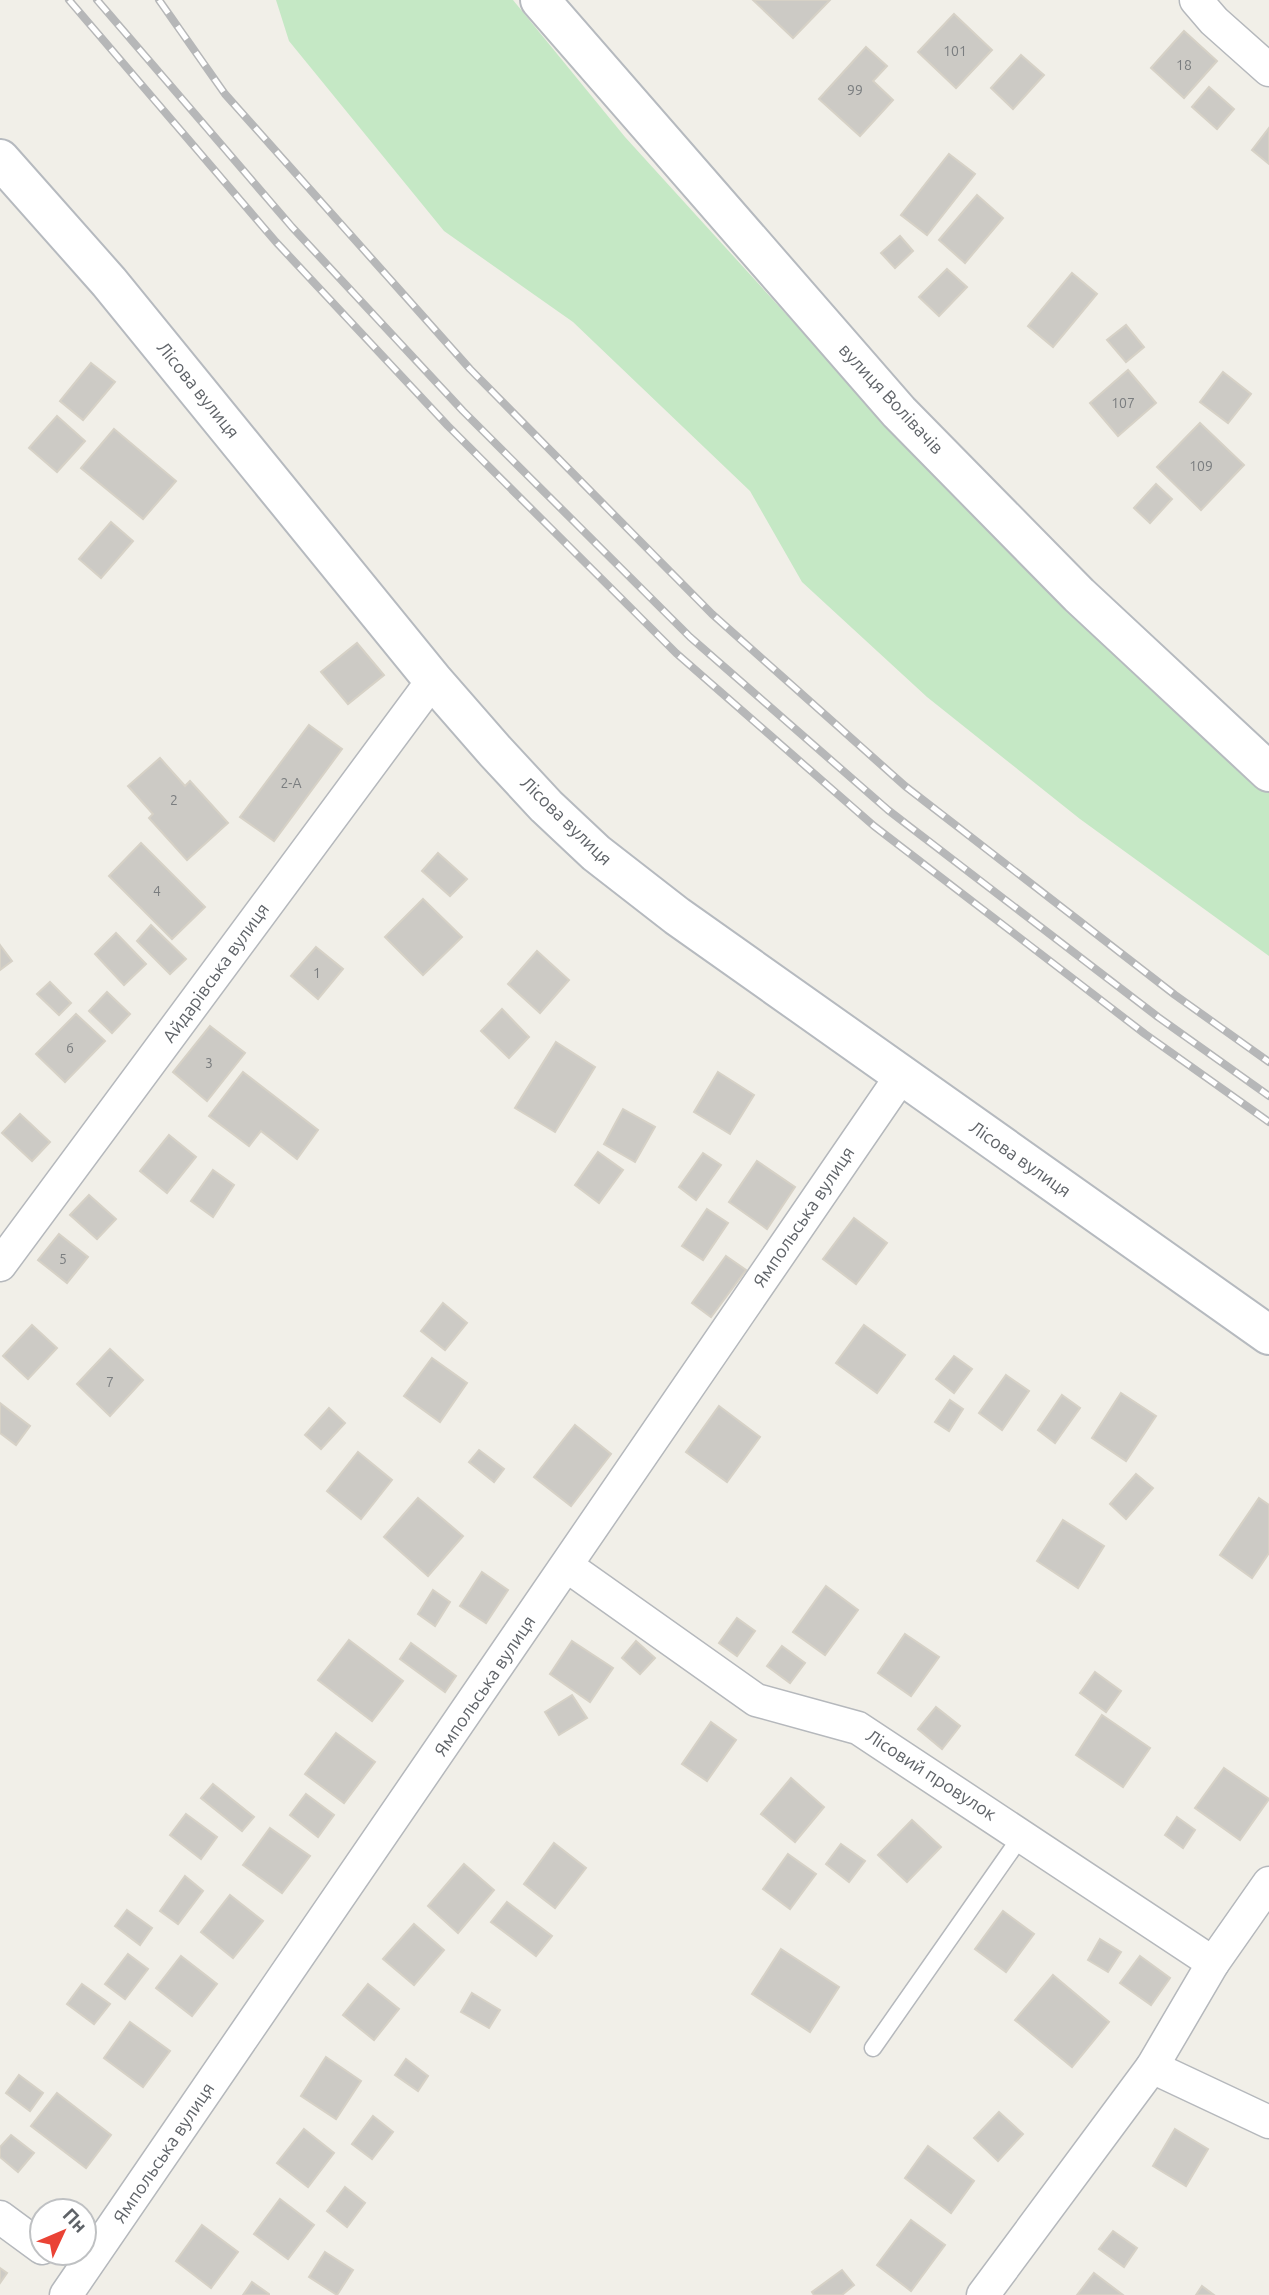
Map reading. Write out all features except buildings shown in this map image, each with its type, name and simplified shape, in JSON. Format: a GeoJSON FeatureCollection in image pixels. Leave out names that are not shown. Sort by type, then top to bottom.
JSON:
{"type":"FeatureCollection","features":[{"type":"Feature","properties":{"kind":"street","name":"вулиця Волівачів"},"geometry":{"type":"LineString","coordinates":[[540,0],[899,412],[1079,595],[1269,772]]}},
{"type":"Feature","properties":{"kind":"street"},"geometry":{"type":"LineString","coordinates":[[1196,0],[1214,21],[1269,70]]}},
{"type":"Feature","properties":{"kind":"street","name":"Лісова вулиця"},"geometry":{"type":"LineString","coordinates":[[0,159],[118,292],[433,680],[538,797],[596,853],[677,916],[1269,1335]]}},
{"type":"Feature","properties":{"kind":"street","name":"Айдарівська вулиця"},"geometry":{"type":"LineString","coordinates":[[0,1265],[433,680]]}},
{"type":"Feature","properties":{"kind":"street","name":"Ямпольська вулиця"},"geometry":{"type":"LineString","coordinates":[[73,2286],[902,1075]]}},
{"type":"Feature","properties":{"kind":"street","name":"Лісовий провулок"},"geometry":{"type":"LineString","coordinates":[[567,1566],[755,1700],[858,1728],[1213,1963]]}},
{"type":"Feature","properties":{"kind":"street"},"geometry":{"type":"LineString","coordinates":[[984,2295],[1152,2067],[1213,1963],[1269,1883]]}},
{"type":"Feature","properties":{"kind":"street"},"geometry":{"type":"LineString","coordinates":[[1152,2067],[1269,2122]]}},
{"type":"Feature","properties":{"kind":"street"},"geometry":{"type":"LineString","coordinates":[[0,2217],[28,2238]]}},
{"type":"Feature","properties":{"kind":"street"},"geometry":{"type":"LineString","coordinates":[[59,2267],[73,2286]]}},
{"type":"Feature","properties":{"kind":"lane"},"geometry":{"type":"LineString","coordinates":[[873,2048],[1022,1835]]}},
{"type":"Feature","properties":{"kind":"green space"},"geometry":{"type":"Polygon","coordinates":[[[276,0],[513,0],[625,137],[856,391],[1269,785],[1269,956],[1080,819],[927,697],[802,582],[750,491],[573,322],[444,231],[289,41],[276,0]]]}},
{"type":"Feature","properties":{"kind":"railway"},"geometry":{"type":"LineString","coordinates":[[69,0],[276,242],[448,426],[676,653],[874,826],[1145,1034],[1269,1122]]}},
{"type":"Feature","properties":{"kind":"railway"},"geometry":{"type":"LineString","coordinates":[[97,0],[292,227],[463,411],[690,637],[888,810],[1158,1017],[1269,1096]]}},
{"type":"Feature","properties":{"kind":"railway"},"geometry":{"type":"LineString","coordinates":[[159,0],[225,94],[470,369],[712,614],[905,786],[1175,995],[1269,1062]]}}]}
